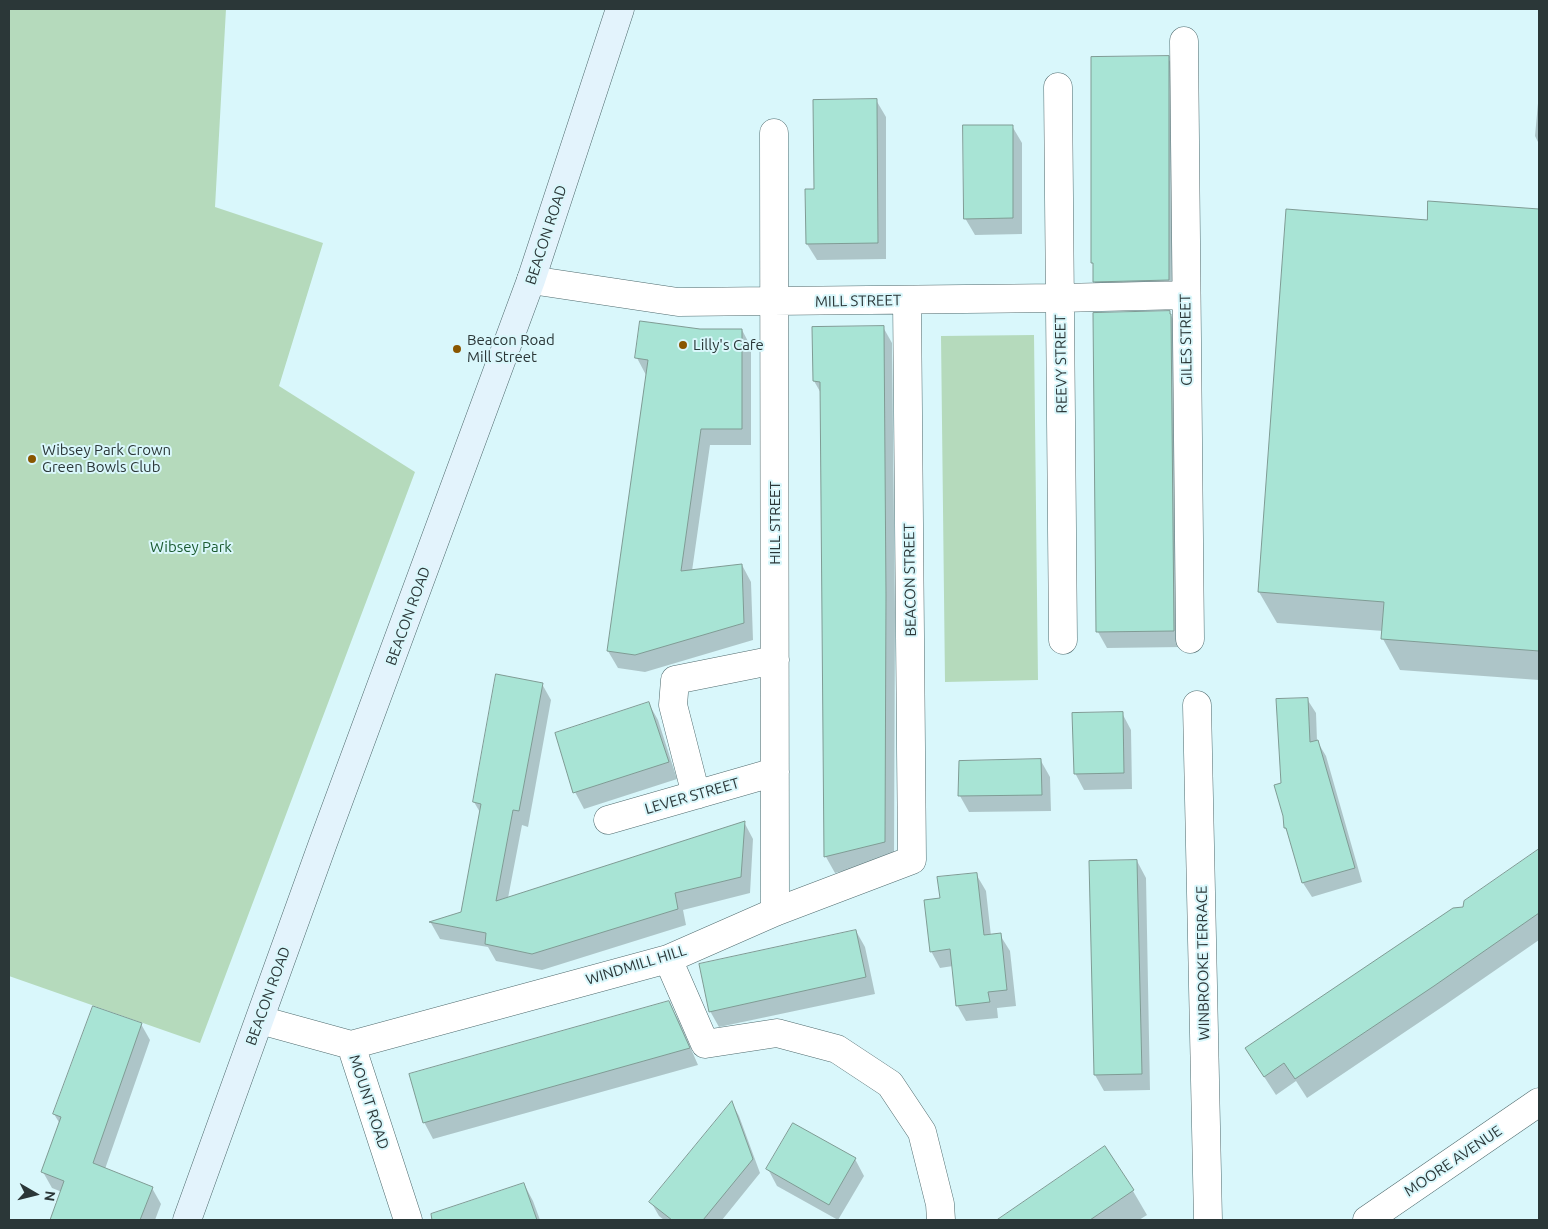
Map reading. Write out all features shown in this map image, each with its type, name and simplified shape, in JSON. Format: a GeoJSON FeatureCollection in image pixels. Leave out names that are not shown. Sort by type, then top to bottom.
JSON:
{"type":"FeatureCollection","features":[{"type":"Feature","properties":{"kind":"main road","name":"BEACON ROAD"},"geometry":{"type":"LineString","coordinates":[[187,1220],[323,843],[531,280],[620,9]]}},
{"type":"Feature","properties":{"kind":"street","name":"GILES STREET"},"geometry":{"type":"LineString","coordinates":[[1184,41],[1190,639]]}},
{"type":"Feature","properties":{"kind":"street","name":"REEVY STREET"},"geometry":{"type":"LineString","coordinates":[[1058,87],[1063,640]]}},
{"type":"Feature","properties":{"kind":"street","name":"HILL STREET"},"geometry":{"type":"LineString","coordinates":[[774,133],[775,912]]}},
{"type":"Feature","properties":{"kind":"street","name":"MILL STREET"},"geometry":{"type":"LineString","coordinates":[[531,280],[678,302],[1186,295]]}},
{"type":"Feature","properties":{"kind":"street","name":"BEACON STREET"},"geometry":{"type":"LineString","coordinates":[[907,300],[912,860]]}},
{"type":"Feature","properties":{"kind":"street"},"geometry":{"type":"LineString","coordinates":[[696,795],[673,705],[675,680],[775,660]]}},
{"type":"Feature","properties":{"kind":"street","name":"WINBROOKE TERRACE"},"geometry":{"type":"LineString","coordinates":[[1197,705],[1208,1220]]}},
{"type":"Feature","properties":{"kind":"street","name":"LEVER STREET"},"geometry":{"type":"LineString","coordinates":[[608,820],[775,772]]}},
{"type":"Feature","properties":{"kind":"street","name":"WINDMILL HILL"},"geometry":{"type":"LineString","coordinates":[[351,1045],[668,959],[775,912],[912,860]]}},
{"type":"Feature","properties":{"kind":"street"},"geometry":{"type":"LineString","coordinates":[[668,959],[705,1044],[777,1033],[837,1049],[890,1084],[922,1132],[940,1204],[941,1220]]}},
{"type":"Feature","properties":{"kind":"street","name":"MOUNT ROAD"},"geometry":{"type":"LineString","coordinates":[[260,1020],[351,1045],[408,1220]]}},
{"type":"Feature","properties":{"kind":"street","name":"MOORE AVENUE"},"geometry":{"type":"LineString","coordinates":[[1367,1220],[1539,1102]]}},
{"type":"Feature","properties":{"kind":"green space","name":"Wibsey Park"},"geometry":{"type":"Polygon","coordinates":[[[9,9],[226,9],[215,207],[323,243],[279,386],[415,472],[200,1043],[9,976],[9,9]]]}},
{"type":"Feature","properties":{"kind":"green space"},"geometry":{"type":"Polygon","coordinates":[[[1034,335],[1038,680],[945,682],[941,336],[1034,335]]]}},
{"type":"Feature","properties":{"kind":"building"},"geometry":{"type":"Polygon","coordinates":[[[1169,56],[1169,280],[1093,282],[1093,263],[1091,263],[1091,57],[1169,56]]]}},
{"type":"Feature","properties":{"kind":"building"},"geometry":{"type":"Polygon","coordinates":[[[877,99],[878,243],[806,244],[805,189],[814,189],[813,100],[877,99]]]}},
{"type":"Feature","properties":{"kind":"building"},"geometry":{"type":"Polygon","coordinates":[[[963,125],[1013,125],[1013,218],[964,219],[963,125]]]}},
{"type":"Feature","properties":{"kind":"building"},"geometry":{"type":"Polygon","coordinates":[[[1428,201],[1539,209],[1539,651],[1381,639],[1384,602],[1258,592],[1286,209],[1427,220],[1428,201]]]}},
{"type":"Feature","properties":{"kind":"building"},"geometry":{"type":"Polygon","coordinates":[[[1170,311],[1174,631],[1096,632],[1093,313],[1170,311]]]}},
{"type":"Feature","properties":{"kind":"building"},"geometry":{"type":"Polygon","coordinates":[[[640,321],[700,329],[742,329],[742,429],[701,429],[681,571],[742,564],[744,623],[635,655],[607,651],[648,360],[635,358],[640,321]]]}},
{"type":"Feature","properties":{"kind":"building"},"geometry":{"type":"Polygon","coordinates":[[[884,326],[885,842],[824,857],[820,382],[813,381],[812,327],[884,326]]]}},
{"type":"Feature","properties":{"kind":"building"},"geometry":{"type":"Polygon","coordinates":[[[496,674],[543,683],[519,811],[513,810],[496,901],[745,821],[741,877],[675,893],[678,909],[532,954],[485,944],[486,933],[429,922],[461,912],[481,804],[473,802],[496,674]]]}},
{"type":"Feature","properties":{"kind":"building"},"geometry":{"type":"Polygon","coordinates":[[[1308,698],[1310,742],[1318,740],[1355,868],[1302,883],[1286,828],[1284,828],[1283,816],[1274,785],[1281,783],[1276,699],[1308,698]]]}},
{"type":"Feature","properties":{"kind":"building"},"geometry":{"type":"Polygon","coordinates":[[[649,702],[669,762],[573,793],[555,733],[649,702]]]}},
{"type":"Feature","properties":{"kind":"building"},"geometry":{"type":"Polygon","coordinates":[[[1123,712],[1124,773],[1074,774],[1072,713],[1123,712]]]}},
{"type":"Feature","properties":{"kind":"building"},"geometry":{"type":"Polygon","coordinates":[[[1041,759],[1042,795],[958,796],[959,761],[1041,759]]]}},
{"type":"Feature","properties":{"kind":"building"},"geometry":{"type":"Polygon","coordinates":[[[1539,849],[1539,913],[1295,1079],[1284,1063],[1264,1077],[1245,1048],[1453,908],[1463,907],[1464,901],[1539,849]]]}},
{"type":"Feature","properties":{"kind":"building"},"geometry":{"type":"Polygon","coordinates":[[[1137,860],[1142,1074],[1094,1075],[1089,861],[1137,860]]]}},
{"type":"Feature","properties":{"kind":"building"},"geometry":{"type":"Polygon","coordinates":[[[977,873],[984,935],[1001,933],[1007,990],[988,992],[990,1002],[956,1006],[950,949],[930,952],[924,900],[940,898],[937,877],[977,873]]]}},
{"type":"Feature","properties":{"kind":"building"},"geometry":{"type":"Polygon","coordinates":[[[856,930],[866,977],[709,1012],[699,964],[856,930]]]}},
{"type":"Feature","properties":{"kind":"building"},"geometry":{"type":"Polygon","coordinates":[[[669,1001],[690,1048],[423,1123],[409,1074],[669,1001]]]}},
{"type":"Feature","properties":{"kind":"building"},"geometry":{"type":"Polygon","coordinates":[[[93,1006],[142,1023],[93,1163],[153,1187],[140,1220],[50,1220],[64,1181],[41,1172],[61,1117],[53,1114],[93,1006]]]}},
{"type":"Feature","properties":{"kind":"building"},"geometry":{"type":"Polygon","coordinates":[[[732,1101],[753,1159],[703,1220],[672,1220],[649,1202],[732,1101]]]}},
{"type":"Feature","properties":{"kind":"building"},"geometry":{"type":"Polygon","coordinates":[[[793,1123],[856,1158],[829,1205],[766,1169],[793,1123]]]}},
{"type":"Feature","properties":{"kind":"building"},"geometry":{"type":"Polygon","coordinates":[[[1105,1146],[1134,1190],[1090,1220],[997,1220],[1105,1146]]]}},
{"type":"Feature","properties":{"kind":"building"},"geometry":{"type":"Polygon","coordinates":[[[524,1183],[537,1220],[432,1220],[431,1214],[524,1183]]]}},
{"type":"Feature","properties":{"kind":"place","name":"Lilly's Cafe"},"geometry":{"type":"Point","coordinates":[683,345]}},
{"type":"Feature","properties":{"kind":"place","name":"Beacon Road Mill Street"},"geometry":{"type":"Point","coordinates":[457,349]}},
{"type":"Feature","properties":{"kind":"place","name":"Wibsey Park Crown Green Bowls Club"},"geometry":{"type":"Point","coordinates":[32,459]}}]}
